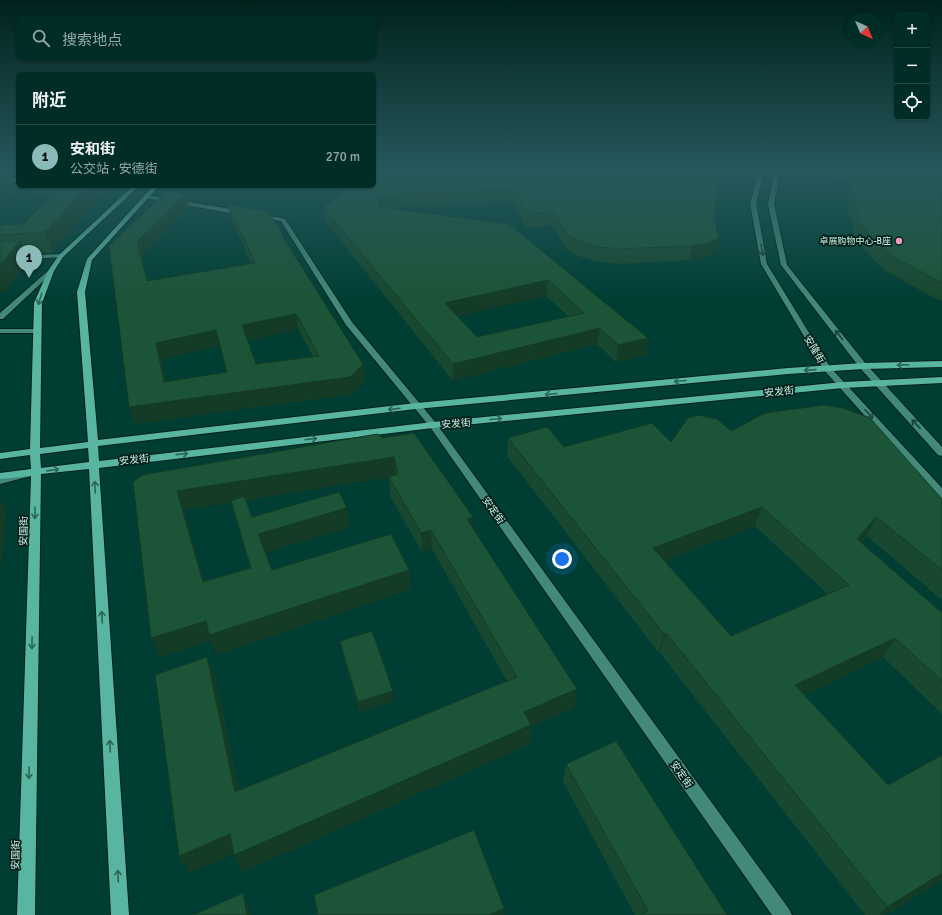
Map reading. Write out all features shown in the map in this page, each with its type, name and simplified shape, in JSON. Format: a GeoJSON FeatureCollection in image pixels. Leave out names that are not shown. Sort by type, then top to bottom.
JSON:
{"type":"FeatureCollection","features":[{"type":"Feature","properties":{"kind":"main road","name":"安国街"},"geometry":{"type":"LineString","coordinates":[[26,915],[36,472],[35,452],[38,303],[50,271],[61,256],[106,214]]}},
{"type":"Feature","properties":{"kind":"main road"},"geometry":{"type":"LineString","coordinates":[[120,915],[93,444],[80,292],[90,260],[131,214]]}},
{"type":"Feature","properties":{"kind":"main road","name":"安定街"},"geometry":{"type":"LineString","coordinates":[[247,214],[283,220],[349,323],[433,425],[783,915]]}},
{"type":"Feature","properties":{"kind":"main road","name":"安隆街"},"geometry":{"type":"LineString","coordinates":[[755,214],[764,264],[827,368],[942,495]]}},
{"type":"Feature","properties":{"kind":"main road"},"geometry":{"type":"LineString","coordinates":[[773,214],[784,264],[862,366],[942,453]]}},
{"type":"Feature","properties":{"kind":"main road"},"geometry":{"type":"LineString","coordinates":[[0,259],[61,256]]}},
{"type":"Feature","properties":{"kind":"main road"},"geometry":{"type":"LineString","coordinates":[[0,317],[50,271]]}},
{"type":"Feature","properties":{"kind":"main road"},"geometry":{"type":"LineString","coordinates":[[0,331],[37,330]]}},
{"type":"Feature","properties":{"kind":"main road","name":"安发街"},"geometry":{"type":"LineString","coordinates":[[0,456],[416,406],[827,368],[942,364]]}},
{"type":"Feature","properties":{"kind":"main road","name":"安发街"},"geometry":{"type":"LineString","coordinates":[[0,476],[433,425],[843,385],[942,380]]}},
{"type":"Feature","properties":{"kind":"main road","name":"安发街"},"geometry":{"type":"LineString","coordinates":[[0,453],[35,452]]}},
{"type":"Feature","properties":{"kind":"main road","name":"安发街"},"geometry":{"type":"LineString","coordinates":[[0,481],[36,472]]}},
{"type":"Feature","properties":{"kind":"building"},"geometry":{"type":"Polygon","coordinates":[[[34,214],[62,214],[45,232],[0,235],[0,225],[23,224],[34,214]]]}},
{"type":"Feature","properties":{"kind":"building"},"geometry":{"type":"Polygon","coordinates":[[[143,214],[166,214],[137,242],[147,281],[255,263],[232,214],[270,214],[363,364],[350,377],[129,407],[109,246],[143,214]],[[296,314],[242,325],[256,364],[319,356],[296,314]],[[216,330],[156,343],[164,382],[227,372],[216,330]]]}},
{"type":"Feature","properties":{"kind":"building"},"geometry":{"type":"Polygon","coordinates":[[[329,214],[430,214],[509,224],[648,338],[618,345],[600,328],[453,364],[329,214]],[[548,280],[445,303],[477,337],[584,313],[548,280]]]}},
{"type":"Feature","properties":{"kind":"building"},"geometry":{"type":"Polygon","coordinates":[[[555,214],[715,214],[715,222],[719,238],[708,243],[692,246],[619,249],[598,247],[568,236],[555,214]]]}},
{"type":"Feature","properties":{"kind":"building"},"geometry":{"type":"Polygon","coordinates":[[[858,214],[942,214],[942,283],[892,256],[876,242],[859,223],[858,214]]]}},
{"type":"Feature","properties":{"kind":"building"},"geometry":{"type":"Polygon","coordinates":[[[20,241],[0,265],[0,242],[20,241]]]}},
{"type":"Feature","properties":{"kind":"building"},"geometry":{"type":"Polygon","coordinates":[[[824,405],[843,408],[870,418],[942,499],[942,570],[876,517],[857,539],[942,613],[942,681],[895,638],[795,685],[888,785],[942,755],[942,873],[887,907],[666,633],[664,634],[508,438],[547,427],[564,447],[652,423],[671,442],[688,418],[698,415],[717,419],[731,431],[765,413],[824,405]],[[762,507],[653,548],[731,636],[849,585],[762,507]]]}},
{"type":"Feature","properties":{"kind":"building"},"geometry":{"type":"Polygon","coordinates":[[[414,433],[473,517],[467,519],[577,689],[524,712],[531,725],[234,855],[230,834],[179,856],[155,675],[207,657],[235,792],[517,677],[431,530],[421,533],[389,477],[398,474],[394,457],[177,491],[203,582],[251,568],[231,501],[244,496],[252,517],[339,492],[347,508],[258,534],[272,570],[391,534],[409,570],[209,635],[206,621],[151,638],[133,482],[142,475],[377,434],[383,438],[414,433]]]}},
{"type":"Feature","properties":{"kind":"building"},"geometry":{"type":"Polygon","coordinates":[[[372,631],[393,691],[358,702],[340,641],[372,631]]]}},
{"type":"Feature","properties":{"kind":"building"},"geometry":{"type":"Polygon","coordinates":[[[616,741],[727,915],[640,915],[648,911],[566,764],[616,741]]]}},
{"type":"Feature","properties":{"kind":"building"},"geometry":{"type":"Polygon","coordinates":[[[474,830],[504,908],[489,915],[318,915],[314,895],[474,830]]]}},
{"type":"Feature","properties":{"kind":"building"},"geometry":{"type":"Polygon","coordinates":[[[243,893],[247,915],[193,915],[243,893]]]}},
{"type":"Feature","properties":{"kind":"place","name":"卓展购物中心-B座"},"geometry":{"type":"Point","coordinates":[899,241]}},
{"type":"Feature","properties":{"kind":"place","name":"安和街"},"geometry":{"type":"Point","coordinates":[29,278]}}]}
